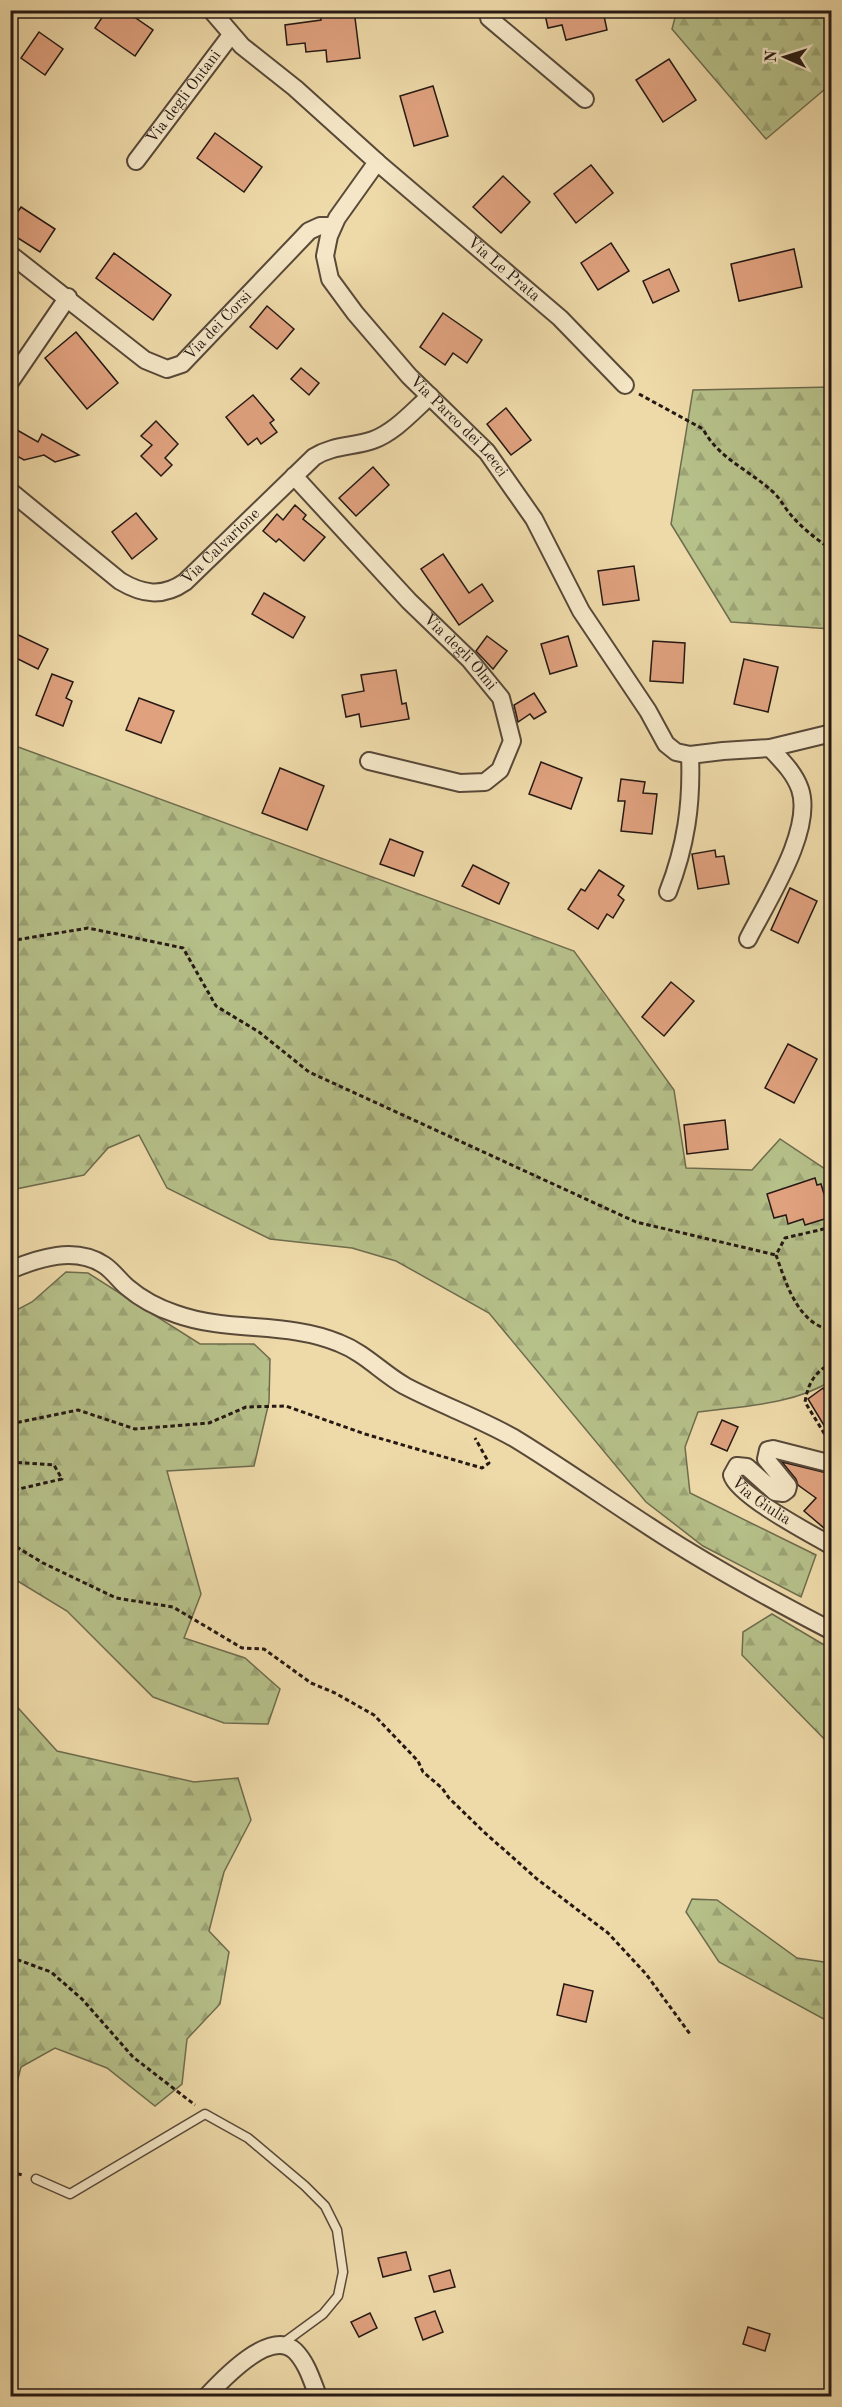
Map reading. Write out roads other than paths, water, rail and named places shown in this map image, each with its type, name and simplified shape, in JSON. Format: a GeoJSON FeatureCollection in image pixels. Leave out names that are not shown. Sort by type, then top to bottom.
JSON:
{"type":"FeatureCollection","features":[{"type":"Feature","properties":{"kind":"street"},"geometry":{"type":"LineString","coordinates":[[211,10],[231,35],[295,88],[377,162]]}},
{"type":"Feature","properties":{"kind":"street"},"geometry":{"type":"LineString","coordinates":[[489,13],[585,99]]}},
{"type":"Feature","properties":{"kind":"street","name":"Via degli Ontani"},"geometry":{"type":"LineString","coordinates":[[136,161],[231,35]]}},
{"type":"Feature","properties":{"kind":"street","name":"Via Parco dei Lecci"},"geometry":{"type":"LineString","coordinates":[[377,162],[333,226],[325,256],[330,279],[355,313],[409,376],[487,452],[534,519],[581,611],[648,711],[666,744],[676,752],[690,755]]}},
{"type":"Feature","properties":{"kind":"street","name":"Via Le Prata"},"geometry":{"type":"LineString","coordinates":[[377,162],[560,318],[625,385]]}},
{"type":"Feature","properties":{"kind":"street","name":"Via dei Corsi"},"geometry":{"type":"LineString","coordinates":[[10,254],[68,297],[145,360],[159,367],[175,368],[186,360],[304,236],[320,226],[333,226]]}},
{"type":"Feature","properties":{"kind":"street"},"geometry":{"type":"LineString","coordinates":[[10,382],[68,297]]}},
{"type":"Feature","properties":{"kind":"street","name":"Via Calvarione"},"geometry":{"type":"LineString","coordinates":[[10,491],[120,581],[137,590],[155,594],[174,590],[322,452],[334,447],[372,441],[385,434],[430,396]]}},
{"type":"Feature","properties":{"kind":"street","name":"Via degli Olmi"},"geometry":{"type":"LineString","coordinates":[[294,476],[410,601],[469,659],[501,698],[512,741],[500,770],[485,782],[460,783],[369,761]]}},
{"type":"Feature","properties":{"kind":"street"},"geometry":{"type":"LineString","coordinates":[[668,892],[686,836],[691,800],[690,755],[770,748],[831,733]]}},
{"type":"Feature","properties":{"kind":"street"},"geometry":{"type":"LineString","coordinates":[[748,939],[792,852],[803,812],[801,794],[795,778],[770,748]]}},
{"type":"Feature","properties":{"kind":"street"},"geometry":{"type":"LineString","coordinates":[[10,1270],[56,1256],[86,1257],[104,1265],[133,1292],[151,1304],[180,1316],[213,1324],[284,1329],[332,1340],[360,1353],[407,1387],[492,1426],[653,1529],[763,1595],[831,1631]]}},
{"type":"Feature","properties":{"kind":"street","name":"Via Giulia"},"geometry":{"type":"LineString","coordinates":[[831,1464],[773,1449],[768,1450],[766,1459],[788,1486],[783,1493],[775,1492],[747,1467],[737,1467],[732,1475],[734,1481],[757,1501],[831,1546]]}},
{"type":"Feature","properties":{"kind":"street"},"geometry":{"type":"LineString","coordinates":[[207,2397],[243,2361],[265,2349],[279,2346],[293,2349],[305,2364],[318,2397]]}},
{"type":"Feature","properties":{"kind":"lane"},"geometry":{"type":"LineString","coordinates":[[36,2179],[70,2194],[205,2114],[248,2138],[310,2190],[325,2206],[337,2230],[343,2272],[338,2296],[323,2314],[279,2346]]}}]}
